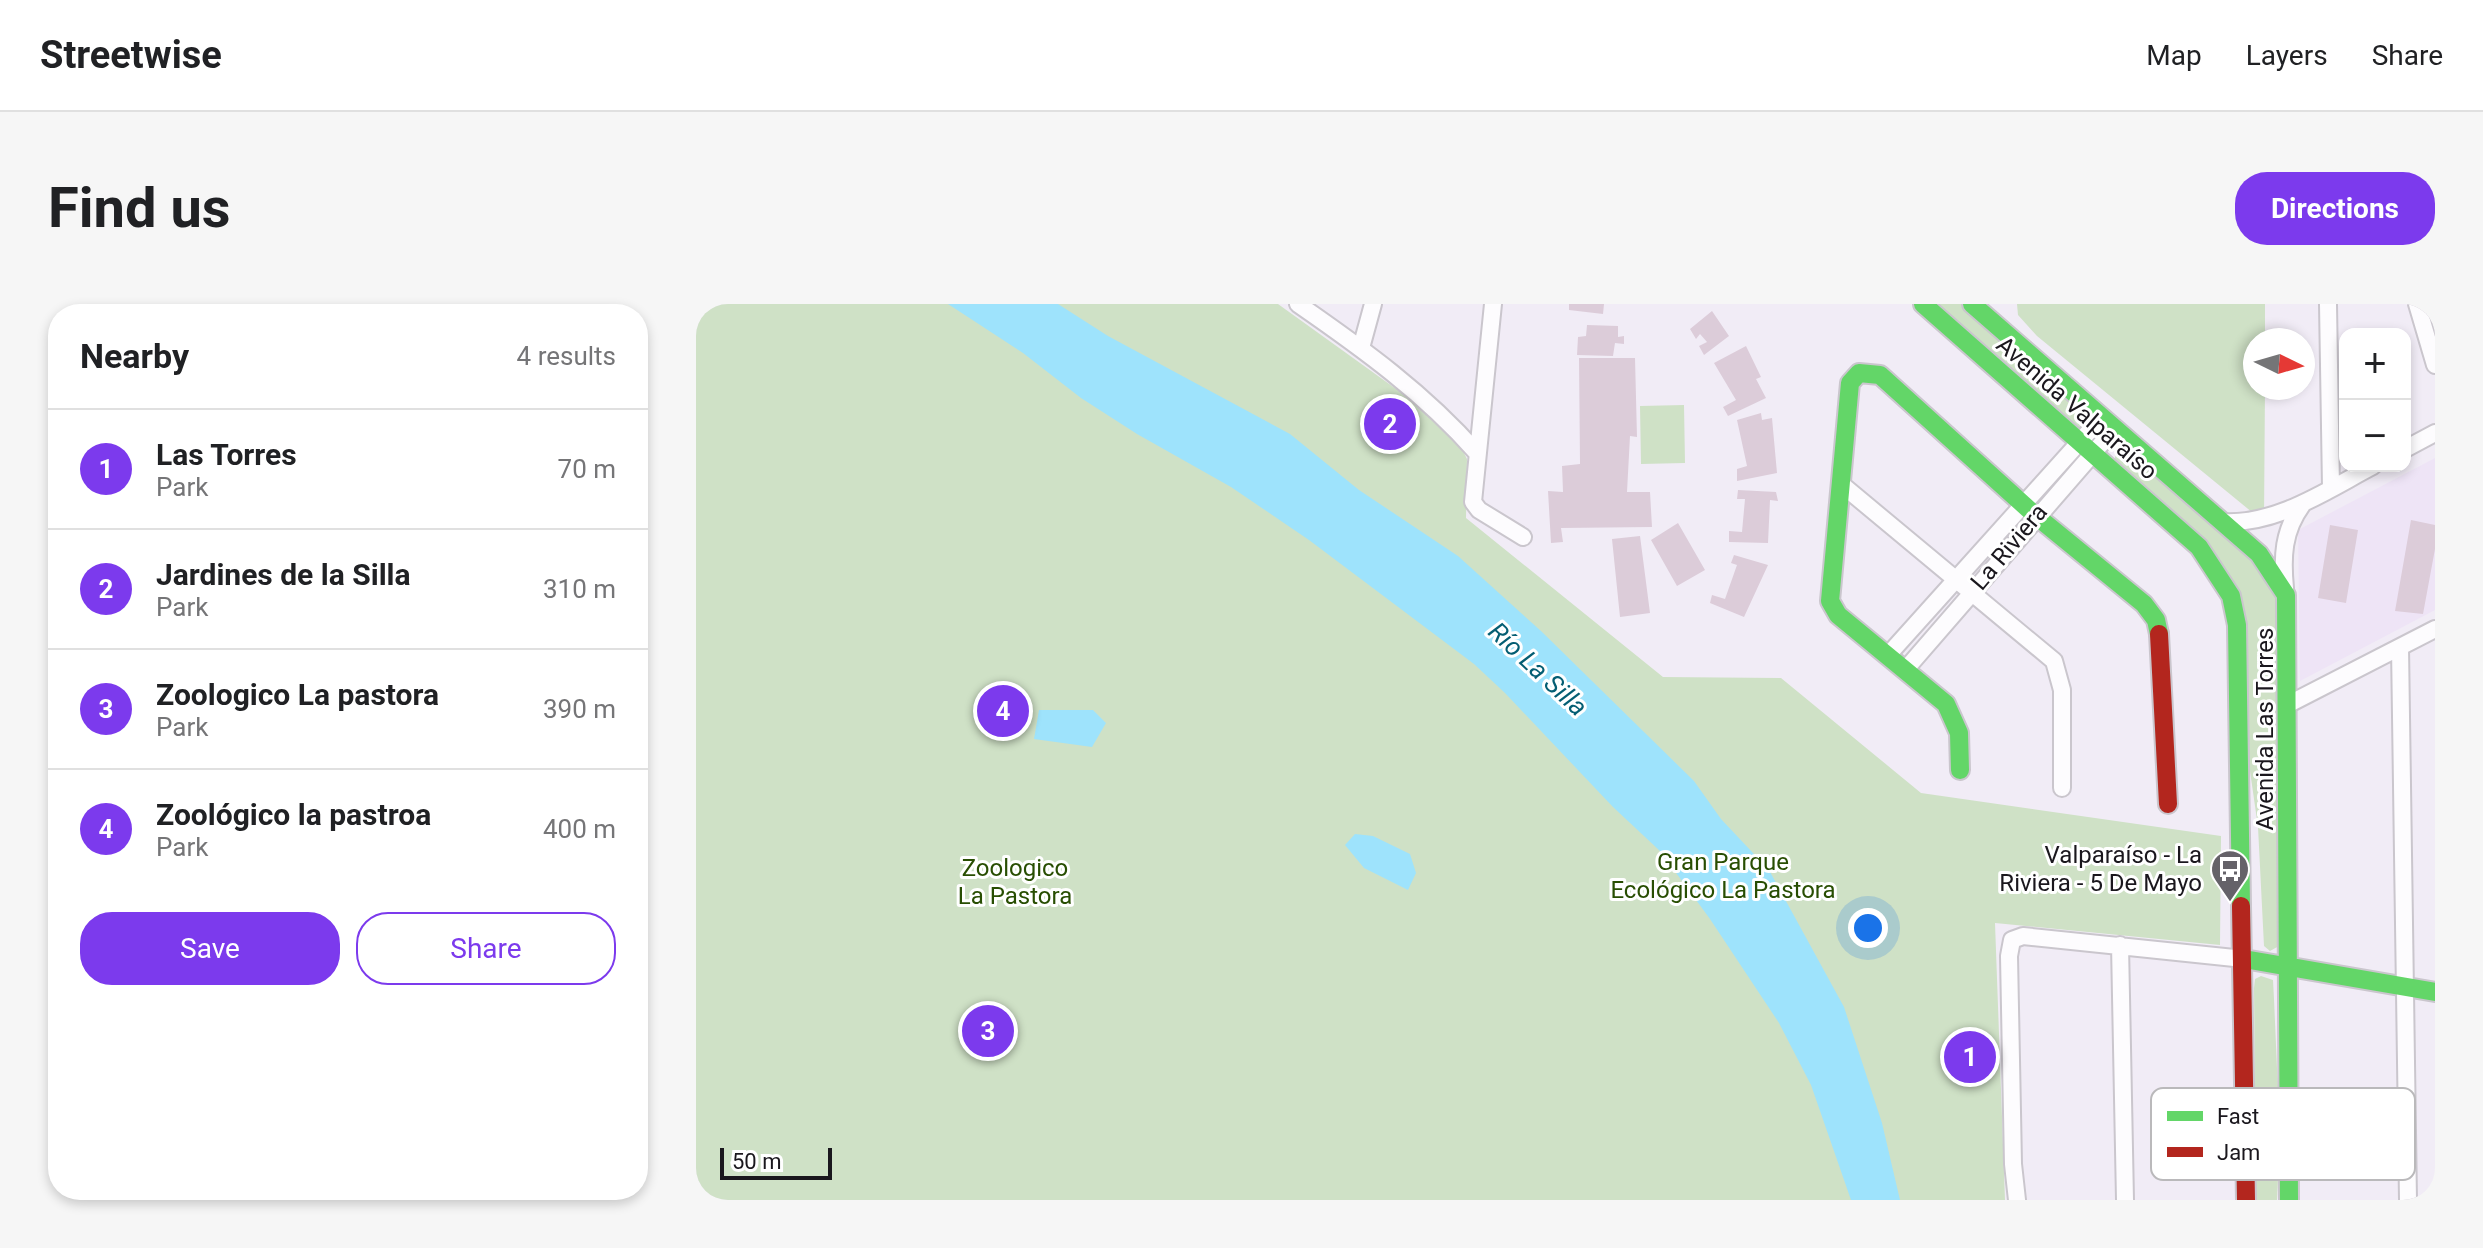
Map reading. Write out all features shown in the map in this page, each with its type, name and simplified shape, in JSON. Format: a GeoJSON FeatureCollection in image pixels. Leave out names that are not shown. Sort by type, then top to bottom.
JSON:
{"type":"FeatureCollection","features":[{"type":"Feature","properties":{"kind":"main road","name":"Avenida Valparaíso"},"geometry":{"type":"LineString","coordinates":[[1923,304],[2199,547]]}},
{"type":"Feature","properties":{"kind":"main road","name":"Avenida Valparaíso"},"geometry":{"type":"LineString","coordinates":[[1972,304],[2223,522]]}},
{"type":"Feature","properties":{"kind":"main road"},"geometry":{"type":"LineString","coordinates":[[1960,770],[1959,733],[1955,718],[1946,704],[1838,615],[1830,601],[1850,383],[1856,373],[1864,370],[1880,375],[2029,508],[2144,604],[2156,620],[2163,667],[2168,804]]}},
{"type":"Feature","properties":{"kind":"main road","name":"Avenida Las Torres"},"geometry":{"type":"LineString","coordinates":[[2223,522],[2259,554],[2286,595],[2289,1088]]}},
{"type":"Feature","properties":{"kind":"main road","name":"Avenida Las Torres"},"geometry":{"type":"LineString","coordinates":[[2199,547],[2231,596],[2237,625],[2245,1088]]}},
{"type":"Feature","properties":{"kind":"main road"},"geometry":{"type":"LineString","coordinates":[[2244,959],[2435,992]]}},
{"type":"Feature","properties":{"kind":"main road","name":"Avenida Las Torres"},"geometry":{"type":"LineString","coordinates":[[2246,1180],[2246,1200]]}},
{"type":"Feature","properties":{"kind":"main road","name":"Avenida Las Torres"},"geometry":{"type":"LineString","coordinates":[[2289,1180],[2289,1200]]}},
{"type":"Feature","properties":{"kind":"street"},"geometry":{"type":"LineString","coordinates":[[1298,304],[1425,398],[1477,453]]}},
{"type":"Feature","properties":{"kind":"street"},"geometry":{"type":"LineString","coordinates":[[1361,348],[1373,304]]}},
{"type":"Feature","properties":{"kind":"street"},"geometry":{"type":"LineString","coordinates":[[1493,304],[1473,502],[1479,510],[1523,537]]}},
{"type":"Feature","properties":{"kind":"street"},"geometry":{"type":"LineString","coordinates":[[2328,304],[2331,488]]}},
{"type":"Feature","properties":{"kind":"street"},"geometry":{"type":"LineString","coordinates":[[2417,304],[2435,365]]}},
{"type":"Feature","properties":{"kind":"street","name":"La Riviera"},"geometry":{"type":"LineString","coordinates":[[1889,654],[1957,578],[2029,508],[2108,422]]}},
{"type":"Feature","properties":{"kind":"street"},"geometry":{"type":"LineString","coordinates":[[2411,446],[2435,433]]}},
{"type":"Feature","properties":{"kind":"street"},"geometry":{"type":"LineString","coordinates":[[2223,522],[2260,521],[2362,472]]}},
{"type":"Feature","properties":{"kind":"street"},"geometry":{"type":"LineString","coordinates":[[1841,484],[2054,661],[2062,690],[2062,788]]}},
{"type":"Feature","properties":{"kind":"street"},"geometry":{"type":"LineString","coordinates":[[2286,595],[2282,563],[2285,536],[2293,517],[2306,500]]}},
{"type":"Feature","properties":{"kind":"street","name":"La Riviera"},"geometry":{"type":"LineString","coordinates":[[1906,669],[1972,592],[2029,508]]}},
{"type":"Feature","properties":{"kind":"street"},"geometry":{"type":"LineString","coordinates":[[2289,704],[2435,629]]}},
{"type":"Feature","properties":{"kind":"street"},"geometry":{"type":"LineString","coordinates":[[2400,647],[2406,1088]]}},
{"type":"Feature","properties":{"kind":"street"},"geometry":{"type":"LineString","coordinates":[[2017,1200],[2012,1148],[2009,956],[2012,940],[2023,936],[2244,959]]}},
{"type":"Feature","properties":{"kind":"street"},"geometry":{"type":"LineString","coordinates":[[2120,945],[2125,1200]]}},
{"type":"Feature","properties":{"kind":"street"},"geometry":{"type":"LineString","coordinates":[[2408,1180],[2408,1200]]}},
{"type":"Feature","properties":{"kind":"shaded area"},"geometry":{"type":"Polygon","coordinates":[[[2435,458],[2435,610],[2300,681],[2298,530],[2435,458]]]}},
{"type":"Feature","properties":{"kind":"green space"},"geometry":{"type":"Polygon","coordinates":[[[696,304],[1278,304],[1417,404],[1459,443],[1467,459],[1466,518],[1663,677],[1781,678],[1921,793],[2221,836],[2220,945],[1995,923],[2005,1200],[696,1200],[696,304]]]}},
{"type":"Feature","properties":{"kind":"green space"},"geometry":{"type":"Polygon","coordinates":[[[1931,304],[1964,304],[2093,419],[2086,435],[1931,304]]]}},
{"type":"Feature","properties":{"kind":"green space"},"geometry":{"type":"Polygon","coordinates":[[[2017,304],[2265,304],[2265,328],[2243,328],[2243,400],[2265,400],[2264,522],[2037,336],[2018,315],[2017,304]]]}},
{"type":"Feature","properties":{"kind":"green space"},"geometry":{"type":"Polygon","coordinates":[[[1684,405],[1685,463],[1641,464],[1640,406],[1684,405]]]}},
{"type":"Feature","properties":{"kind":"green space"},"geometry":{"type":"Polygon","coordinates":[[[2126,449],[2239,547],[2271,583],[2279,609],[2279,946],[2270,951],[2264,946],[2258,827],[2248,757],[2236,594],[2113,463],[2117,452],[2126,449]]]}},
{"type":"Feature","properties":{"kind":"green space"},"geometry":{"type":"Polygon","coordinates":[[[2261,976],[2273,980],[2278,1088],[2255,1088],[2255,979],[2261,976]]]}},
{"type":"Feature","properties":{"kind":"green space"},"geometry":{"type":"Polygon","coordinates":[[[2256,1180],[2278,1180],[2277,1200],[2256,1200],[2256,1180]]]}},
{"type":"Feature","properties":{"kind":"water","name":"Río La Silla"},"geometry":{"type":"Polygon","coordinates":[[[948,304],[1058,304],[1108,336],[1290,434],[1359,490],[1458,556],[1541,631],[1694,781],[1721,819],[1769,870],[1844,1007],[1882,1123],[1900,1200],[1851,1200],[1811,1085],[1779,1023],[1710,919],[1660,851],[1613,807],[1505,693],[1474,664],[1309,540],[1231,487],[1081,398],[1023,353],[948,304]]]}},
{"type":"Feature","properties":{"kind":"water"},"geometry":{"type":"Polygon","coordinates":[[[1039,710],[1093,710],[1106,723],[1092,747],[1034,739],[1039,710]]]}},
{"type":"Feature","properties":{"kind":"water"},"geometry":{"type":"Polygon","coordinates":[[[1355,834],[1373,836],[1410,854],[1416,873],[1408,890],[1364,868],[1345,845],[1355,834]]]}},
{"type":"Feature","properties":{"kind":"building"},"geometry":{"type":"Polygon","coordinates":[[[1569,304],[1604,304],[1603,314],[1569,310],[1569,304]]]}},
{"type":"Feature","properties":{"kind":"building"},"geometry":{"type":"Polygon","coordinates":[[[1712,311],[1729,336],[1704,355],[1699,346],[1707,342],[1700,334],[1696,339],[1690,329],[1712,311]]]}},
{"type":"Feature","properties":{"kind":"building"},"geometry":{"type":"Polygon","coordinates":[[[1587,325],[1618,326],[1618,337],[1624,336],[1624,344],[1615,343],[1613,356],[1577,355],[1578,337],[1586,336],[1587,325]]]}},
{"type":"Feature","properties":{"kind":"building"},"geometry":{"type":"Polygon","coordinates":[[[1746,346],[1761,377],[1756,379],[1766,398],[1728,416],[1723,407],[1736,400],[1714,363],[1746,346]]]}},
{"type":"Feature","properties":{"kind":"building"},"geometry":{"type":"Polygon","coordinates":[[[1579,358],[1635,358],[1637,437],[1630,436],[1627,492],[1650,492],[1652,527],[1561,528],[1563,542],[1551,543],[1548,491],[1563,492],[1562,466],[1580,464],[1579,358]]]}},
{"type":"Feature","properties":{"kind":"building"},"geometry":{"type":"Polygon","coordinates":[[[1761,413],[1762,420],[1772,418],[1777,473],[1737,481],[1737,469],[1747,466],[1737,420],[1761,413]]]}},
{"type":"Feature","properties":{"kind":"building"},"geometry":{"type":"Polygon","coordinates":[[[1738,490],[1776,492],[1778,501],[1770,500],[1768,543],[1729,542],[1729,531],[1742,532],[1745,499],[1737,499],[1738,490]]]}},
{"type":"Feature","properties":{"kind":"building"},"geometry":{"type":"Polygon","coordinates":[[[2411,520],[2435,525],[2435,549],[2423,614],[2395,611],[2411,520]]]}},
{"type":"Feature","properties":{"kind":"building"},"geometry":{"type":"Polygon","coordinates":[[[1678,523],[1705,570],[1677,586],[1651,540],[1678,523]]]}},
{"type":"Feature","properties":{"kind":"building"},"geometry":{"type":"Polygon","coordinates":[[[2330,525],[2358,530],[2346,603],[2318,598],[2330,525]]]}},
{"type":"Feature","properties":{"kind":"building"},"geometry":{"type":"Polygon","coordinates":[[[1640,536],[1650,613],[1620,617],[1612,539],[1640,536]]]}},
{"type":"Feature","properties":{"kind":"building"},"geometry":{"type":"Polygon","coordinates":[[[1734,555],[1768,565],[1744,617],[1710,603],[1712,595],[1725,599],[1737,565],[1731,563],[1734,555]]]}},
{"type":"Feature","properties":{"kind":"traffic: fast"},"geometry":{"type":"LineString","coordinates":[[1923,304],[2199,547],[2231,596],[2237,625],[2241,906]]}},
{"type":"Feature","properties":{"kind":"traffic: fast"},"geometry":{"type":"LineString","coordinates":[[1972,304],[2259,554],[2286,595],[2288,1088]]}},
{"type":"Feature","properties":{"kind":"traffic: fast"},"geometry":{"type":"LineString","coordinates":[[1960,770],[1959,733],[1946,704],[1838,615],[1830,601],[1850,383],[1859,373],[1880,375],[2035,515],[2144,604],[2156,620],[2159,634]]}},
{"type":"Feature","properties":{"kind":"traffic: fast"},"geometry":{"type":"LineString","coordinates":[[2244,959],[2435,992]]}},
{"type":"Feature","properties":{"kind":"traffic: fast"},"geometry":{"type":"LineString","coordinates":[[2289,1180],[2289,1200]]}},
{"type":"Feature","properties":{"kind":"traffic: jam"},"geometry":{"type":"LineString","coordinates":[[2159,634],[2168,804]]}},
{"type":"Feature","properties":{"kind":"traffic: jam"},"geometry":{"type":"LineString","coordinates":[[2241,906],[2244,1088]]}},
{"type":"Feature","properties":{"kind":"traffic: jam"},"geometry":{"type":"LineString","coordinates":[[2246,1180],[2246,1200]]}},
{"type":"Feature","properties":{"kind":"place","name":"Jardines de la Silla"},"geometry":{"type":"Point","coordinates":[1390,424]}},
{"type":"Feature","properties":{"kind":"place","name":"Zoológico la pastroa"},"geometry":{"type":"Point","coordinates":[1003,711]}},
{"type":"Feature","properties":{"kind":"place","name":"Valparaíso - La Riviera - 5 De Mayo"},"geometry":{"type":"Point","coordinates":[2230,903]}},
{"type":"Feature","properties":{"kind":"place","name":"Zoologico La pastora"},"geometry":{"type":"Point","coordinates":[988,1031]}},
{"type":"Feature","properties":{"kind":"place","name":"Las Torres"},"geometry":{"type":"Point","coordinates":[1970,1057]}},
{"type":"Feature","properties":{"kind":"park label","name":"Gran Parque Ecológico La Pastora"},"geometry":{"type":"Point","coordinates":[1723,876]}},
{"type":"Feature","properties":{"kind":"park label","name":"Zoologico La Pastora"},"geometry":{"type":"Point","coordinates":[1015,882]}}]}
